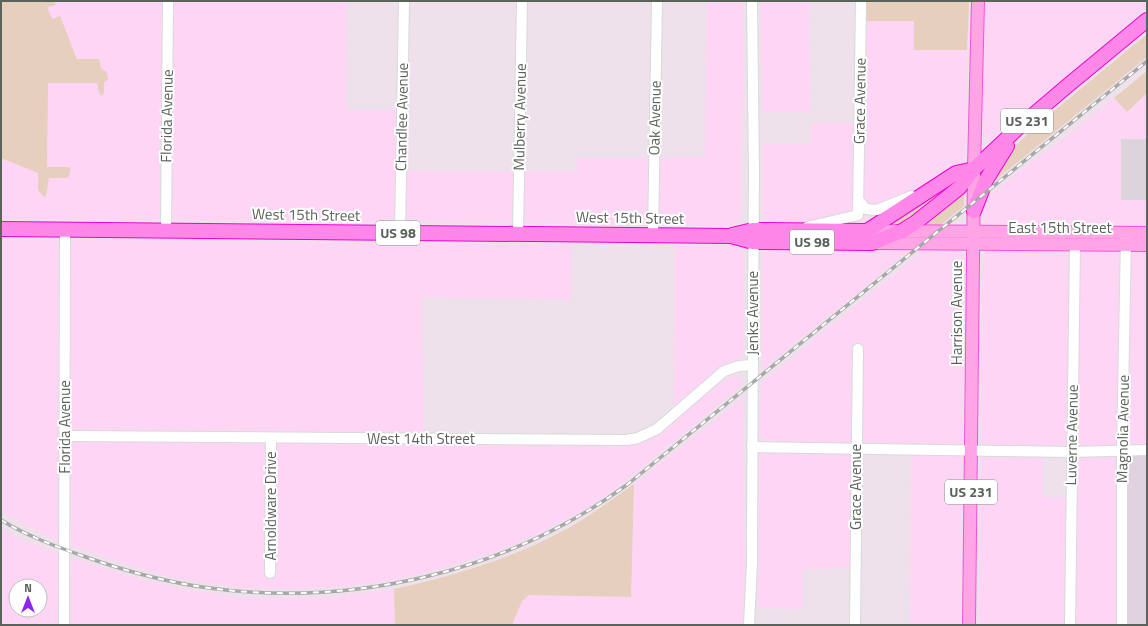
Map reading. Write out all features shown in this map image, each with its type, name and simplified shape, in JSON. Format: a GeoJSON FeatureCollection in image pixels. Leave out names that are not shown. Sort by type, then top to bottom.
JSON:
{"type":"FeatureCollection","features":[{"type":"Feature","properties":{"kind":"highway","name":"US 231"},"geometry":{"type":"LineString","coordinates":[[974,169],[1018,128],[1147,20]]}},
{"type":"Feature","properties":{"kind":"highway"},"geometry":{"type":"LineString","coordinates":[[974,211],[984,182],[1018,128]]}},
{"type":"Feature","properties":{"kind":"highway"},"geometry":{"type":"LineString","coordinates":[[869,237],[956,173],[974,169]]}},
{"type":"Feature","properties":{"kind":"highway"},"geometry":{"type":"LineString","coordinates":[[869,237],[902,231],[915,223],[959,188],[974,169]]}},
{"type":"Feature","properties":{"kind":"highway","name":"West 15th Street"},"geometry":{"type":"LineString","coordinates":[[1,229],[869,237]]}},
{"type":"Feature","properties":{"kind":"highway","name":"West 15th Street"},"geometry":{"type":"LineString","coordinates":[[753,236],[791,230],[869,237]]}},
{"type":"Feature","properties":{"kind":"main road","name":"Harrison Avenue"},"geometry":{"type":"LineString","coordinates":[[969,625],[973,238],[978,1]]}},
{"type":"Feature","properties":{"kind":"main road","name":"US 98"},"geometry":{"type":"LineString","coordinates":[[902,231],[973,238]]}},
{"type":"Feature","properties":{"kind":"main road","name":"East 15th Street"},"geometry":{"type":"LineString","coordinates":[[973,238],[1126,239],[1147,233]]}},
{"type":"Feature","properties":{"kind":"main road","name":"West 15th Street"},"geometry":{"type":"LineString","coordinates":[[869,237],[973,238]]}},
{"type":"Feature","properties":{"kind":"main road","name":"East 15th Street"},"geometry":{"type":"LineString","coordinates":[[1126,239],[1147,245]]}},
{"type":"Feature","properties":{"kind":"street","name":"Florida Avenue"},"geometry":{"type":"LineString","coordinates":[[166,230],[168,1]]}},
{"type":"Feature","properties":{"kind":"street","name":"Chandlee Avenue"},"geometry":{"type":"LineString","coordinates":[[400,233],[404,1]]}},
{"type":"Feature","properties":{"kind":"street","name":"Mulberry Avenue"},"geometry":{"type":"LineString","coordinates":[[518,234],[522,1]]}},
{"type":"Feature","properties":{"kind":"street","name":"Oak Avenue"},"geometry":{"type":"LineString","coordinates":[[653,235],[656,1]]}},
{"type":"Feature","properties":{"kind":"street","name":"Jenks Avenue"},"geometry":{"type":"LineString","coordinates":[[749,625],[752,581],[752,1]]}},
{"type":"Feature","properties":{"kind":"street","name":"Grace Avenue"},"geometry":{"type":"LineString","coordinates":[[859,201],[861,1]]}},
{"type":"Feature","properties":{"kind":"street"},"geometry":{"type":"LineString","coordinates":[[859,201],[865,208],[874,210],[931,190]]}},
{"type":"Feature","properties":{"kind":"street"},"geometry":{"type":"LineString","coordinates":[[791,230],[858,215],[859,201]]}},
{"type":"Feature","properties":{"kind":"street","name":"Florida Avenue"},"geometry":{"type":"LineString","coordinates":[[64,625],[65,230]]}},
{"type":"Feature","properties":{"kind":"street","name":"Luverne Avenue"},"geometry":{"type":"LineString","coordinates":[[1070,625],[1075,239]]}},
{"type":"Feature","properties":{"kind":"street","name":"Magnolia Avenue"},"geometry":{"type":"LineString","coordinates":[[1122,625],[1122,450],[1126,239]]}},
{"type":"Feature","properties":{"kind":"street","name":"Grace Avenue"},"geometry":{"type":"LineString","coordinates":[[855,625],[858,349]]}},
{"type":"Feature","properties":{"kind":"street","name":"West 14th Street"},"geometry":{"type":"LineString","coordinates":[[64,436],[626,440],[638,438],[657,429],[724,371],[737,366],[753,365]]}},
{"type":"Feature","properties":{"kind":"street","name":"Arnoldware Drive"},"geometry":{"type":"LineString","coordinates":[[270,573],[271,438]]}},
{"type":"Feature","properties":{"kind":"street"},"geometry":{"type":"LineString","coordinates":[[752,447],[1072,452],[1147,450]]}},
{"type":"Feature","properties":{"kind":"shaded area"},"geometry":{"type":"Polygon","coordinates":[[[1,1],[54,1],[56,5],[47,7],[52,19],[60,16],[77,59],[99,59],[101,69],[107,73],[108,76],[108,80],[104,82],[104,93],[102,96],[99,93],[97,83],[48,83],[47,167],[68,167],[70,168],[70,171],[67,178],[49,178],[46,196],[44,197],[38,190],[38,173],[1,158],[1,1]]]}},
{"type":"Feature","properties":{"kind":"shaded area"},"geometry":{"type":"Polygon","coordinates":[[[44,1],[164,1],[163,116],[160,148],[161,215],[158,220],[1,219],[1,154],[44,1]]]}},
{"type":"Feature","properties":{"kind":"shaded area"},"geometry":{"type":"Polygon","coordinates":[[[171,1],[347,1],[346,110],[399,110],[397,206],[392,220],[387,222],[177,220],[172,217],[170,214],[171,1]]]}},
{"type":"Feature","properties":{"kind":"shaded area"},"geometry":{"type":"Polygon","coordinates":[[[707,1],[743,1],[744,101],[741,117],[741,215],[738,221],[731,225],[664,225],[658,214],[657,158],[705,157],[707,1]]]}},
{"type":"Feature","properties":{"kind":"shaded area"},"geometry":{"type":"Polygon","coordinates":[[[761,1],[809,1],[810,112],[762,112],[761,1]]]}},
{"type":"Feature","properties":{"kind":"shaded area"},"geometry":{"type":"Polygon","coordinates":[[[864,1],[969,1],[967,50],[914,50],[914,21],[864,21],[864,1]]]}},
{"type":"Feature","properties":{"kind":"shaded area"},"geometry":{"type":"Polygon","coordinates":[[[983,1],[1147,1],[1147,8],[995,137],[990,139],[984,137],[980,133],[983,1]]]}},
{"type":"Feature","properties":{"kind":"shaded area"},"geometry":{"type":"Polygon","coordinates":[[[864,21],[914,21],[915,50],[967,50],[965,154],[963,162],[914,192],[873,208],[863,203],[864,21]]]}},
{"type":"Feature","properties":{"kind":"shaded area"},"geometry":{"type":"Polygon","coordinates":[[[1147,34],[1147,57],[987,187],[1007,154],[1033,129],[1035,131],[1049,120],[1048,116],[1147,34]]]}},
{"type":"Feature","properties":{"kind":"shaded area"},"geometry":{"type":"Polygon","coordinates":[[[1147,71],[1147,93],[1127,112],[1114,98],[1147,71]]]}},
{"type":"Feature","properties":{"kind":"shaded area"},"geometry":{"type":"Polygon","coordinates":[[[1147,93],[1147,139],[1121,139],[1121,200],[1147,200],[1147,229],[988,227],[985,224],[983,218],[984,200],[1019,171],[1065,138],[1114,98],[1127,112],[1147,93]]]}},
{"type":"Feature","properties":{"kind":"shaded area"},"geometry":{"type":"Polygon","coordinates":[[[811,123],[857,123],[854,213],[793,226],[768,223],[764,219],[763,215],[763,144],[811,144],[811,123]]]}},
{"type":"Feature","properties":{"kind":"shaded area"},"geometry":{"type":"Polygon","coordinates":[[[1121,139],[1147,139],[1147,200],[1121,200],[1121,139]]]}},
{"type":"Feature","properties":{"kind":"shaded area"},"geometry":{"type":"Polygon","coordinates":[[[577,158],[650,158],[646,222],[641,224],[530,223],[525,221],[523,216],[522,171],[577,172],[577,158]]]}},
{"type":"Feature","properties":{"kind":"shaded area"},"geometry":{"type":"Polygon","coordinates":[[[404,171],[516,172],[515,214],[512,220],[508,223],[409,221],[404,213],[404,171]]]}},
{"type":"Feature","properties":{"kind":"shaded area"},"geometry":{"type":"Polygon","coordinates":[[[958,179],[905,225],[884,227],[958,179]]]}},
{"type":"Feature","properties":{"kind":"shaded area"},"geometry":{"type":"Polygon","coordinates":[[[964,191],[964,206],[938,227],[921,227],[964,191]]]}},
{"type":"Feature","properties":{"kind":"shaded area"},"geometry":{"type":"Polygon","coordinates":[[[1,240],[52,240],[56,241],[58,245],[58,541],[1,512],[1,240]]]}},
{"type":"Feature","properties":{"kind":"shaded area"},"geometry":{"type":"Polygon","coordinates":[[[74,240],[572,245],[571,300],[422,297],[424,435],[71,432],[71,246],[74,240]]]}},
{"type":"Feature","properties":{"kind":"shaded area"},"geometry":{"type":"Polygon","coordinates":[[[675,245],[735,246],[741,250],[744,258],[744,353],[740,359],[714,373],[674,410],[675,245]]]}},
{"type":"Feature","properties":{"kind":"shaded area"},"geometry":{"type":"Polygon","coordinates":[[[765,248],[913,248],[762,370],[762,254],[765,248]]]}},
{"type":"Feature","properties":{"kind":"shaded area"},"geometry":{"type":"Polygon","coordinates":[[[926,248],[956,248],[962,253],[964,260],[962,443],[955,447],[868,445],[862,438],[854,439],[850,444],[763,442],[760,435],[761,383],[926,248]]]}},
{"type":"Feature","properties":{"kind":"shaded area"},"geometry":{"type":"Polygon","coordinates":[[[991,249],[1064,250],[1070,256],[1067,447],[984,446],[981,443],[983,260],[985,253],[991,249]]]}},
{"type":"Feature","properties":{"kind":"shaded area"},"geometry":{"type":"Polygon","coordinates":[[[1080,250],[1121,250],[1120,441],[1117,447],[1076,447],[1080,250]]]}},
{"type":"Feature","properties":{"kind":"shaded area"},"geometry":{"type":"Polygon","coordinates":[[[1147,250],[1147,445],[1126,446],[1129,251],[1147,250]]]}},
{"type":"Feature","properties":{"kind":"shaded area"},"geometry":{"type":"Polygon","coordinates":[[[736,375],[741,378],[741,386],[627,480],[579,513],[530,538],[493,553],[430,572],[394,580],[339,587],[289,589],[244,588],[174,578],[71,546],[71,440],[268,442],[267,577],[273,577],[275,442],[627,444],[726,379],[736,375]]]}},
{"type":"Feature","properties":{"kind":"shaded area"},"geometry":{"type":"Polygon","coordinates":[[[743,398],[745,580],[742,625],[512,625],[522,601],[529,595],[631,597],[634,484],[743,398]]]}},
{"type":"Feature","properties":{"kind":"shaded area"},"geometry":{"type":"Polygon","coordinates":[[[762,452],[851,453],[852,455],[851,568],[802,569],[802,609],[758,608],[759,456],[762,452]]]}},
{"type":"Feature","properties":{"kind":"shaded area"},"geometry":{"type":"Polygon","coordinates":[[[911,453],[958,454],[962,458],[960,625],[910,625],[911,453]]]}},
{"type":"Feature","properties":{"kind":"shaded area"},"geometry":{"type":"Polygon","coordinates":[[[1147,453],[1147,625],[1127,625],[1127,455],[1147,453]]]}},
{"type":"Feature","properties":{"kind":"shaded area"},"geometry":{"type":"Polygon","coordinates":[[[1119,454],[1118,625],[1074,625],[1076,455],[1119,454]]]}},
{"type":"Feature","properties":{"kind":"shaded area"},"geometry":{"type":"Polygon","coordinates":[[[1043,455],[1043,497],[1069,497],[1067,625],[979,625],[981,459],[983,456],[1043,455]]]}},
{"type":"Feature","properties":{"kind":"shaded area"},"geometry":{"type":"Polygon","coordinates":[[[634,484],[631,597],[529,595],[522,601],[512,625],[395,625],[394,589],[456,573],[516,553],[576,524],[634,484]]]}},
{"type":"Feature","properties":{"kind":"shaded area"},"geometry":{"type":"Polygon","coordinates":[[[1,528],[21,540],[59,554],[59,625],[1,625],[1,528]]]}},
{"type":"Feature","properties":{"kind":"shaded area"},"geometry":{"type":"Polygon","coordinates":[[[71,557],[147,581],[183,589],[237,597],[275,599],[314,598],[394,589],[395,625],[71,625],[71,557]]]}},
{"type":"Feature","properties":{"kind":"railway"},"geometry":{"type":"LineString","coordinates":[[1,520],[31,536],[127,570],[187,585],[258,592],[314,593],[370,587],[426,577],[480,561],[532,540],[581,515],[628,484],[1147,61]]}}]}
